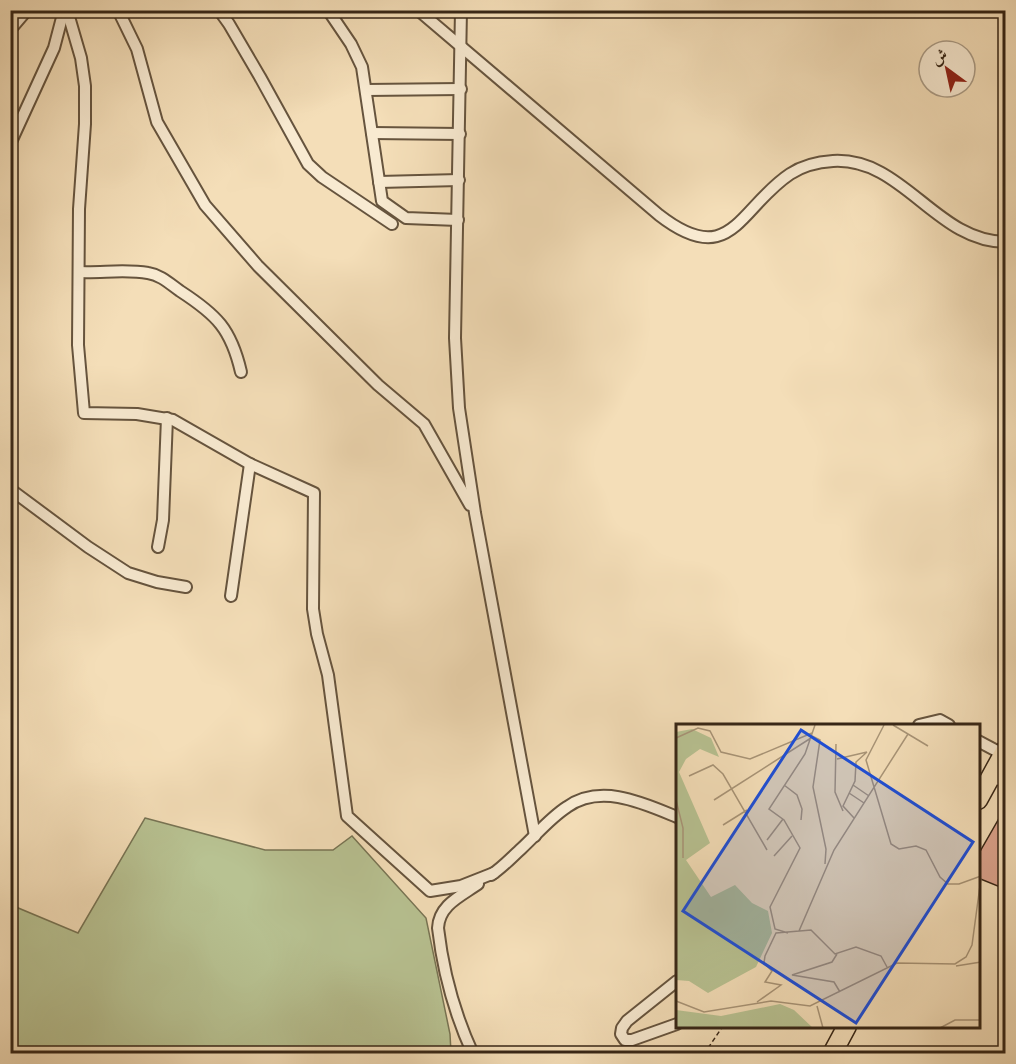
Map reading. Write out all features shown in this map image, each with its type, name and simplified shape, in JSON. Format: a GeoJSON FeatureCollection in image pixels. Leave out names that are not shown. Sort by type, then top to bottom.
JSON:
{"type":"FeatureCollection","features":[{"type":"Feature","properties":{"kind":"main road"},"geometry":{"type":"LineString","coordinates":[[980,797],[991,782],[1005,734]]}},
{"type":"Feature","properties":{"kind":"main road"},"geometry":{"type":"LineString","coordinates":[[831,1053],[846,1028]]}},
{"type":"Feature","properties":{"kind":"main road"},"geometry":{"type":"LineString","coordinates":[[842,1053],[855,1028]]}},
{"type":"Feature","properties":{"kind":"street"},"geometry":{"type":"LineString","coordinates":[[10,30],[27,10]]}},
{"type":"Feature","properties":{"kind":"street"},"geometry":{"type":"LineString","coordinates":[[10,144],[54,48],[66,10]]}},
{"type":"Feature","properties":{"kind":"street"},"geometry":{"type":"LineString","coordinates":[[66,10],[79,52],[85,86],[78,345],[84,413],[126,413],[167,418],[184,425],[250,464],[314,493],[313,609],[318,641],[328,675],[347,816],[430,891],[461,886],[494,873]]}},
{"type":"Feature","properties":{"kind":"street"},"geometry":{"type":"LineString","coordinates":[[118,10],[135,43],[158,122],[205,205],[264,272],[378,386],[424,424],[475,513]]}},
{"type":"Feature","properties":{"kind":"street"},"geometry":{"type":"LineString","coordinates":[[328,10],[359,58],[366,90],[382,201],[406,218],[458,220]]}},
{"type":"Feature","properties":{"kind":"street"},"geometry":{"type":"LineString","coordinates":[[418,10],[659,215],[688,234],[708,237],[727,232],[790,174],[815,163],[844,161],[861,163],[876,169],[937,215],[969,235],[981,240],[1005,242]]}},
{"type":"Feature","properties":{"kind":"street"},"geometry":{"type":"LineString","coordinates":[[461,10],[455,338],[459,408],[475,513],[535,836]]}},
{"type":"Feature","properties":{"kind":"street"},"geometry":{"type":"LineString","coordinates":[[223,11],[308,164],[322,177],[392,224]]}},
{"type":"Feature","properties":{"kind":"street"},"geometry":{"type":"LineString","coordinates":[[366,90],[461,89]]}},
{"type":"Feature","properties":{"kind":"street"},"geometry":{"type":"LineString","coordinates":[[372,133],[460,134]]}},
{"type":"Feature","properties":{"kind":"street"},"geometry":{"type":"LineString","coordinates":[[380,182],[459,180]]}},
{"type":"Feature","properties":{"kind":"street"},"geometry":{"type":"LineString","coordinates":[[80,272],[144,273],[161,278],[202,306],[220,322],[234,345],[241,372]]}},
{"type":"Feature","properties":{"kind":"street"},"geometry":{"type":"LineString","coordinates":[[158,547],[163,520],[167,418]]}},
{"type":"Feature","properties":{"kind":"street"},"geometry":{"type":"LineString","coordinates":[[231,596],[250,464]]}},
{"type":"Feature","properties":{"kind":"street"},"geometry":{"type":"LineString","coordinates":[[10,489],[88,547],[128,573],[157,582],[186,587]]}},
{"type":"Feature","properties":{"kind":"street"},"geometry":{"type":"LineString","coordinates":[[923,724],[940,720],[947,724]]}},
{"type":"Feature","properties":{"kind":"street"},"geometry":{"type":"LineString","coordinates":[[980,742],[1000,750]]}},
{"type":"Feature","properties":{"kind":"street"},"geometry":{"type":"LineString","coordinates":[[473,1053],[463,1032],[449,985],[439,938],[439,921],[446,906],[494,873],[568,806],[593,796],[634,800],[676,817]]}},
{"type":"Feature","properties":{"kind":"street"},"geometry":{"type":"LineString","coordinates":[[676,982],[627,1021],[621,1028],[621,1034],[625,1040],[632,1040],[676,1024]]}},
{"type":"Feature","properties":{"kind":"path"},"geometry":{"type":"LineString","coordinates":[[704,1053],[722,1028]]}},
{"type":"Feature","properties":{"kind":"green space"},"geometry":{"type":"Polygon","coordinates":[[[145,818],[265,850],[333,850],[352,836],[426,918],[450,1034],[451,1053],[11,1053],[11,905],[78,933],[145,818]]]}},
{"type":"Feature","properties":{"kind":"building"},"geometry":{"type":"Polygon","coordinates":[[[1005,808],[1005,889],[980,879],[980,852],[1005,808]]]}}]}
